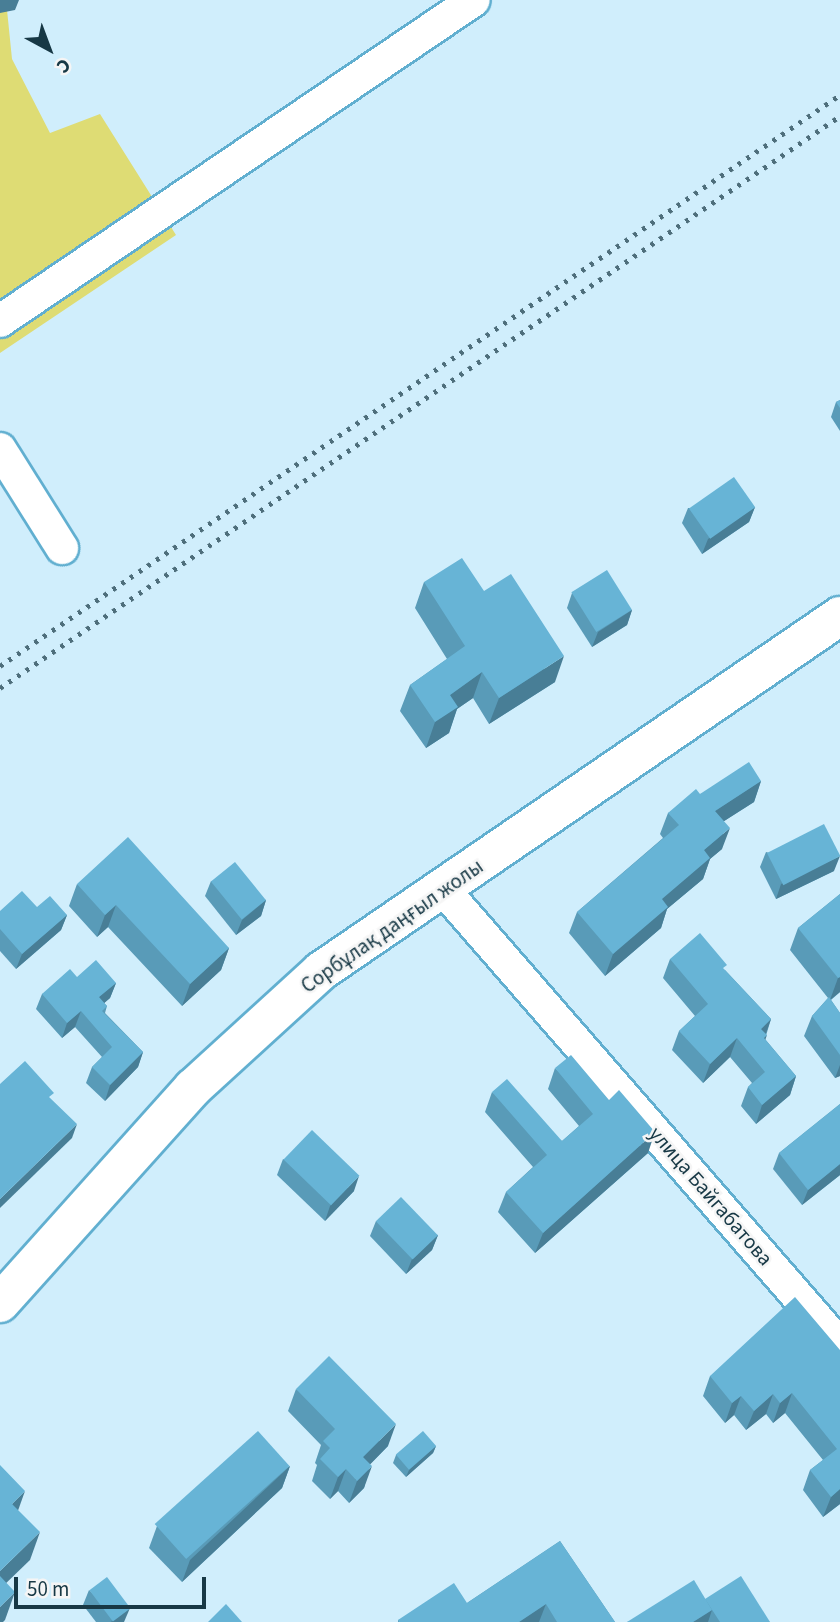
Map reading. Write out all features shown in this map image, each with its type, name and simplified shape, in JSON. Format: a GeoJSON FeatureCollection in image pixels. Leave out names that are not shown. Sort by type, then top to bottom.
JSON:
{"type":"FeatureCollection","features":[{"type":"Feature","properties":{"kind":"main road","name":"Сорбұлақ даңғыл жолы"},"geometry":{"type":"LineString","coordinates":[[0,1303],[193,1088],[321,971],[840,616]]}},
{"type":"Feature","properties":{"kind":"street"},"geometry":{"type":"LineString","coordinates":[[0,321],[474,0]]}},
{"type":"Feature","properties":{"kind":"street"},"geometry":{"type":"LineString","coordinates":[[0,449],[62,548]]}},
{"type":"Feature","properties":{"kind":"street","name":"улица Байгабатова"},"geometry":{"type":"LineString","coordinates":[[443,889],[840,1345]]}},
{"type":"Feature","properties":{"kind":"shaded area"},"geometry":{"type":"Polygon","coordinates":[[[0,0],[6,0],[12,59],[50,133],[100,114],[176,235],[0,353],[0,0]]]}},
{"type":"Feature","properties":{"kind":"building"},"geometry":{"type":"Polygon","coordinates":[[[734,477],[755,507],[710,539],[689,509],[734,477]]]}},
{"type":"Feature","properties":{"kind":"building"},"geometry":{"type":"Polygon","coordinates":[[[462,558],[484,591],[511,574],[564,656],[499,698],[482,672],[450,695],[458,707],[435,722],[410,685],[465,646],[424,582],[462,558]]]}},
{"type":"Feature","properties":{"kind":"building"},"geometry":{"type":"Polygon","coordinates":[[[607,570],[632,610],[596,632],[571,592],[607,570]]]}},
{"type":"Feature","properties":{"kind":"building"},"geometry":{"type":"Polygon","coordinates":[[[749,762],[761,781],[715,811],[730,828],[704,850],[710,858],[662,899],[668,907],[613,954],[577,912],[679,825],[668,813],[696,789],[700,794],[749,762]]]}},
{"type":"Feature","properties":{"kind":"building"},"geometry":{"type":"Polygon","coordinates":[[[824,824],[840,856],[783,885],[767,853],[824,824]]]}},
{"type":"Feature","properties":{"kind":"building"},"geometry":{"type":"Polygon","coordinates":[[[128,837],[229,948],[190,984],[116,905],[105,915],[77,884],[128,837]]]}},
{"type":"Feature","properties":{"kind":"building"},"geometry":{"type":"Polygon","coordinates":[[[235,862],[266,900],[242,920],[211,882],[235,862]]]}},
{"type":"Feature","properties":{"kind":"building"},"geometry":{"type":"Polygon","coordinates":[[[22,891],[37,907],[50,896],[67,915],[22,954],[0,929],[0,911],[22,891]]]}},
{"type":"Feature","properties":{"kind":"building"},"geometry":{"type":"Polygon","coordinates":[[[840,894],[840,977],[838,978],[798,928],[840,894]]]}},
{"type":"Feature","properties":{"kind":"building"},"geometry":{"type":"Polygon","coordinates":[[[700,933],[727,965],[723,968],[771,1019],[761,1029],[767,1035],[764,1038],[796,1076],[762,1105],[748,1087],[765,1072],[737,1038],[710,1064],[679,1031],[708,1004],[670,959],[700,933]]]}},
{"type":"Feature","properties":{"kind":"building"},"geometry":{"type":"Polygon","coordinates":[[[96,960],[116,983],[99,997],[107,1006],[102,1011],[143,1052],[110,1085],[92,1067],[112,1047],[81,1011],[67,1023],[42,994],[70,969],[77,977],[96,960]]]}},
{"type":"Feature","properties":{"kind":"building"},"geometry":{"type":"Polygon","coordinates":[[[829,997],[840,1013],[840,1055],[812,1016],[829,997]]]}},
{"type":"Feature","properties":{"kind":"building"},"geometry":{"type":"Polygon","coordinates":[[[571,1055],[609,1100],[619,1090],[655,1132],[543,1233],[506,1192],[547,1155],[492,1092],[507,1079],[562,1141],[593,1114],[555,1068],[571,1055]]]}},
{"type":"Feature","properties":{"kind":"building"},"geometry":{"type":"Polygon","coordinates":[[[25,1061],[54,1093],[49,1097],[77,1124],[0,1199],[0,1084],[25,1061]]]}},
{"type":"Feature","properties":{"kind":"building"},"geometry":{"type":"Polygon","coordinates":[[[840,1104],[840,1164],[808,1190],[779,1153],[840,1104]]]}},
{"type":"Feature","properties":{"kind":"building"},"geometry":{"type":"Polygon","coordinates":[[[312,1130],[359,1176],[331,1205],[284,1159],[312,1130]]]}},
{"type":"Feature","properties":{"kind":"building"},"geometry":{"type":"Polygon","coordinates":[[[401,1197],[438,1235],[413,1259],[376,1221],[401,1197]]]}},
{"type":"Feature","properties":{"kind":"building"},"geometry":{"type":"Polygon","coordinates":[[[795,1297],[840,1350],[840,1489],[831,1497],[810,1470],[837,1449],[792,1393],[780,1403],[773,1394],[754,1411],[741,1396],[732,1403],[710,1376],[795,1297]]]}},
{"type":"Feature","properties":{"kind":"building"},"geometry":{"type":"Polygon","coordinates":[[[329,1356],[396,1424],[363,1457],[372,1466],[357,1481],[346,1469],[338,1477],[320,1459],[330,1448],[323,1441],[335,1429],[296,1389],[329,1356]]]}},
{"type":"Feature","properties":{"kind":"building"},"geometry":{"type":"Polygon","coordinates":[[[258,1431],[289,1466],[186,1559],[155,1524],[258,1431]]]}},
{"type":"Feature","properties":{"kind":"building"},"geometry":{"type":"Polygon","coordinates":[[[423,1431],[436,1446],[409,1470],[396,1455],[423,1431]]]}},
{"type":"Feature","properties":{"kind":"building"},"geometry":{"type":"Polygon","coordinates":[[[0,1465],[25,1491],[12,1504],[40,1532],[0,1571],[0,1465]]]}},
{"type":"Feature","properties":{"kind":"building"},"geometry":{"type":"Polygon","coordinates":[[[560,1541],[615,1622],[557,1622],[546,1604],[519,1622],[398,1620],[454,1583],[467,1603],[560,1541]]]}},
{"type":"Feature","properties":{"kind":"building"},"geometry":{"type":"Polygon","coordinates":[[[0,1576],[15,1592],[0,1607],[0,1576]]]}},
{"type":"Feature","properties":{"kind":"building"},"geometry":{"type":"Polygon","coordinates":[[[741,1576],[770,1622],[720,1622],[705,1599],[741,1576]]]}},
{"type":"Feature","properties":{"kind":"building"},"geometry":{"type":"Polygon","coordinates":[[[107,1577],[130,1608],[113,1621],[89,1590],[107,1577]]]}},
{"type":"Feature","properties":{"kind":"building"},"geometry":{"type":"Polygon","coordinates":[[[694,1580],[712,1610],[693,1622],[627,1622],[694,1580]]]}},
{"type":"Feature","properties":{"kind":"building"},"geometry":{"type":"Polygon","coordinates":[[[226,1604],[242,1622],[208,1622],[226,1604]]]}},
{"type":"Feature","properties":{"kind":"railway"},"geometry":{"type":"LineString","coordinates":[[0,666],[840,95]]}},
{"type":"Feature","properties":{"kind":"railway"},"geometry":{"type":"LineString","coordinates":[[0,688],[840,116]]}}]}
